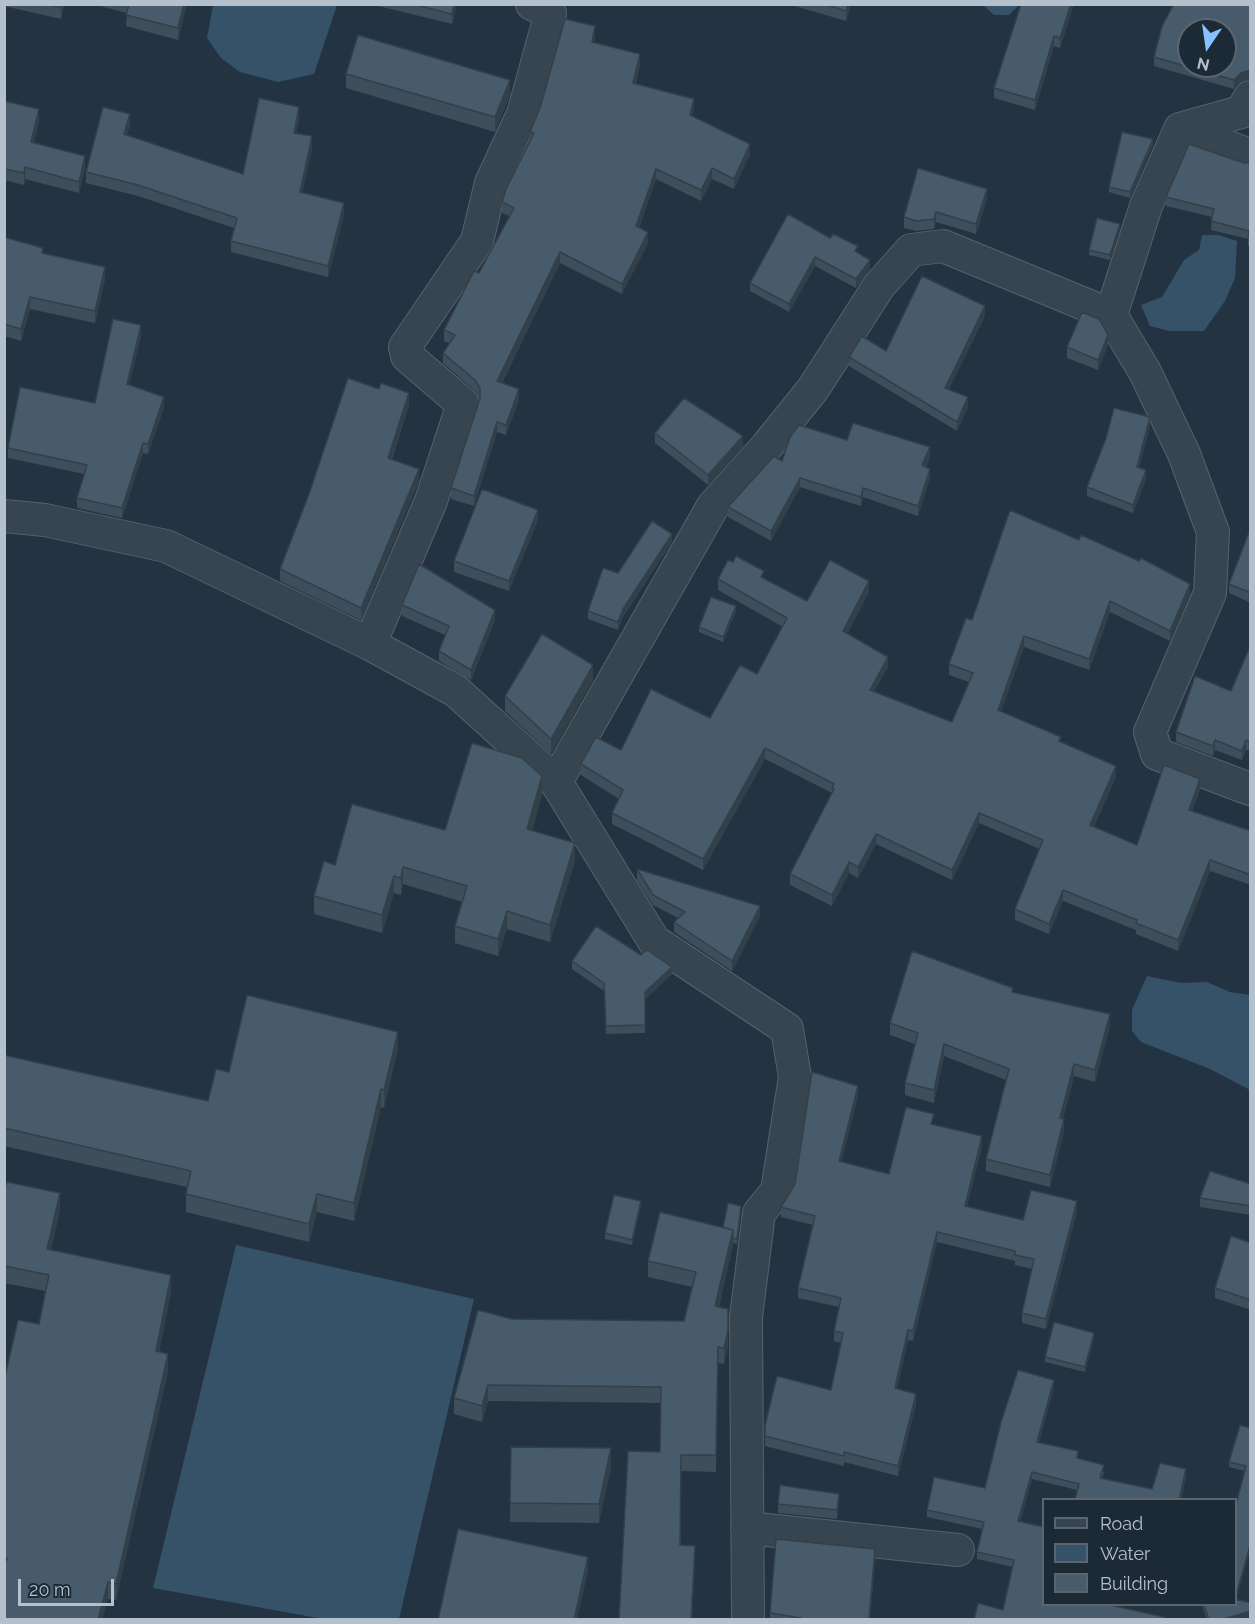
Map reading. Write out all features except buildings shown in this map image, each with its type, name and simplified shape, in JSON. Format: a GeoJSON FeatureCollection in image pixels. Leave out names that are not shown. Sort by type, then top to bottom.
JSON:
{"type":"FeatureCollection","features":[{"type":"Feature","properties":{"kind":"street"},"geometry":{"type":"LineString","coordinates":[[370,644],[431,501],[463,404],[407,356],[405,347],[477,242],[491,183],[523,114],[549,20],[550,13],[546,9],[532,4]]}},
{"type":"Feature","properties":{"kind":"street"},"geometry":{"type":"LineString","coordinates":[[1180,129],[1241,112],[1251,97]]}},
{"type":"Feature","properties":{"kind":"street"},"geometry":{"type":"LineString","coordinates":[[1180,129],[1251,155]]}},
{"type":"Feature","properties":{"kind":"street"},"geometry":{"type":"LineString","coordinates":[[1111,315],[1146,206],[1180,129]]}},
{"type":"Feature","properties":{"kind":"street"},"geometry":{"type":"LineString","coordinates":[[556,782],[713,506],[767,446],[813,389],[879,286],[911,250],[943,246],[1111,315],[1145,372],[1184,454],[1213,532],[1210,593],[1150,732],[1156,754],[1251,789]]}},
{"type":"Feature","properties":{"kind":"street"},"geometry":{"type":"LineString","coordinates":[[4,516],[45,520],[166,546],[370,644],[456,691],[556,782],[654,941],[787,1029],[795,1077],[777,1191],[759,1213],[746,1317],[748,1620]]}},
{"type":"Feature","properties":{"kind":"street"},"geometry":{"type":"LineString","coordinates":[[747,1528],[958,1550]]}},
{"type":"Feature","properties":{"kind":"water"},"geometry":{"type":"Polygon","coordinates":[[[213,4],[337,5],[314,74],[278,82],[240,72],[221,58],[207,38],[213,4]]]}},
{"type":"Feature","properties":{"kind":"water"},"geometry":{"type":"Polygon","coordinates":[[[983,5],[1019,5],[1009,15],[994,15],[983,5]]]}},
{"type":"Feature","properties":{"kind":"water"},"geometry":{"type":"Polygon","coordinates":[[[1202,235],[1218,235],[1237,241],[1235,278],[1225,301],[1204,331],[1169,331],[1150,326],[1141,305],[1162,297],[1184,260],[1199,250],[1202,235]]]}},
{"type":"Feature","properties":{"kind":"water"},"geometry":{"type":"Polygon","coordinates":[[[1147,976],[1181,983],[1207,982],[1230,992],[1250,995],[1250,1090],[1210,1069],[1141,1042],[1132,1031],[1132,1010],[1147,976]]]}},
{"type":"Feature","properties":{"kind":"water"},"geometry":{"type":"Polygon","coordinates":[[[236,1245],[474,1299],[399,1619],[323,1619],[153,1588],[236,1245]]]}}]}
